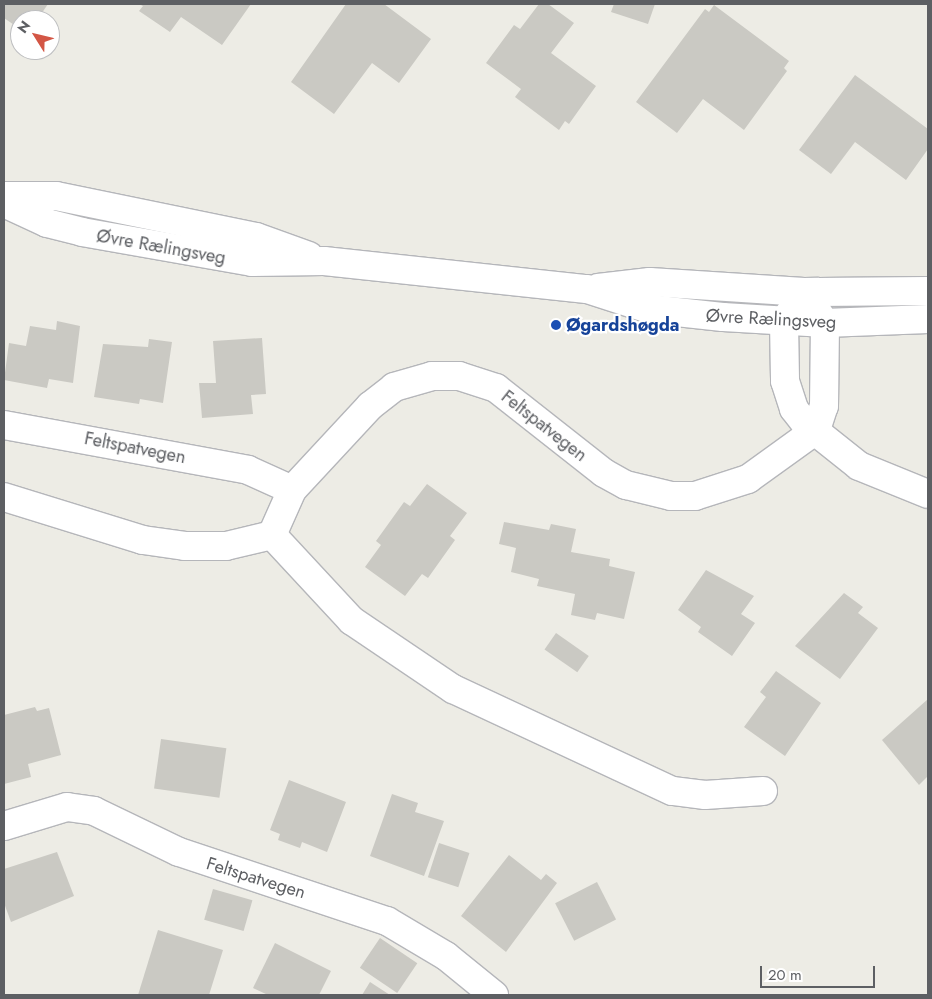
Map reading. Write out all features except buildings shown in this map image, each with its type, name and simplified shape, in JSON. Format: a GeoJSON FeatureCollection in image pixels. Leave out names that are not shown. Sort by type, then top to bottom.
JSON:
{"type":"FeatureCollection","features":[{"type":"Feature","properties":{"kind":"street","name":"Øvre Rælingsveg"},"geometry":{"type":"LineString","coordinates":[[4,196],[56,196],[256,237],[324,261]]}},
{"type":"Feature","properties":{"kind":"street","name":"Øvre Rælingsveg"},"geometry":{"type":"LineString","coordinates":[[4,202],[47,223],[190,254],[252,262],[324,261],[588,289],[649,309],[784,322],[825,323],[928,320]]}},
{"type":"Feature","properties":{"kind":"street","name":"Øvre Rælingsveg"},"geometry":{"type":"LineString","coordinates":[[588,289],[650,282],[804,292],[928,291]]}},
{"type":"Feature","properties":{"kind":"street"},"geometry":{"type":"LineString","coordinates":[[816,430],[824,406],[825,323],[804,292],[784,322],[782,348],[788,394],[805,423],[860,466],[928,494]]}},
{"type":"Feature","properties":{"kind":"street","name":"Feltspatvegen"},"geometry":{"type":"LineString","coordinates":[[272,535],[292,490],[370,406],[394,387],[432,376],[459,376],[496,388],[604,473],[626,485],[671,496],[696,496],[748,478],[816,430]]}},
{"type":"Feature","properties":{"kind":"street","name":"Feltspatvegen"},"geometry":{"type":"LineString","coordinates":[[4,425],[248,470],[292,490]]}},
{"type":"Feature","properties":{"kind":"street"},"geometry":{"type":"LineString","coordinates":[[4,497],[142,540],[185,546],[226,546],[272,535],[352,621],[454,689],[672,791],[705,795],[763,791]]}},
{"type":"Feature","properties":{"kind":"street","name":"Feltspatvegen"},"geometry":{"type":"LineString","coordinates":[[4,826],[67,806],[94,811],[179,852],[387,921],[446,956],[494,995]]}},
{"type":"Feature","properties":{"kind":"place","name":"Øgardshøgda"},"geometry":{"type":"Point","coordinates":[556,325]}}]}
